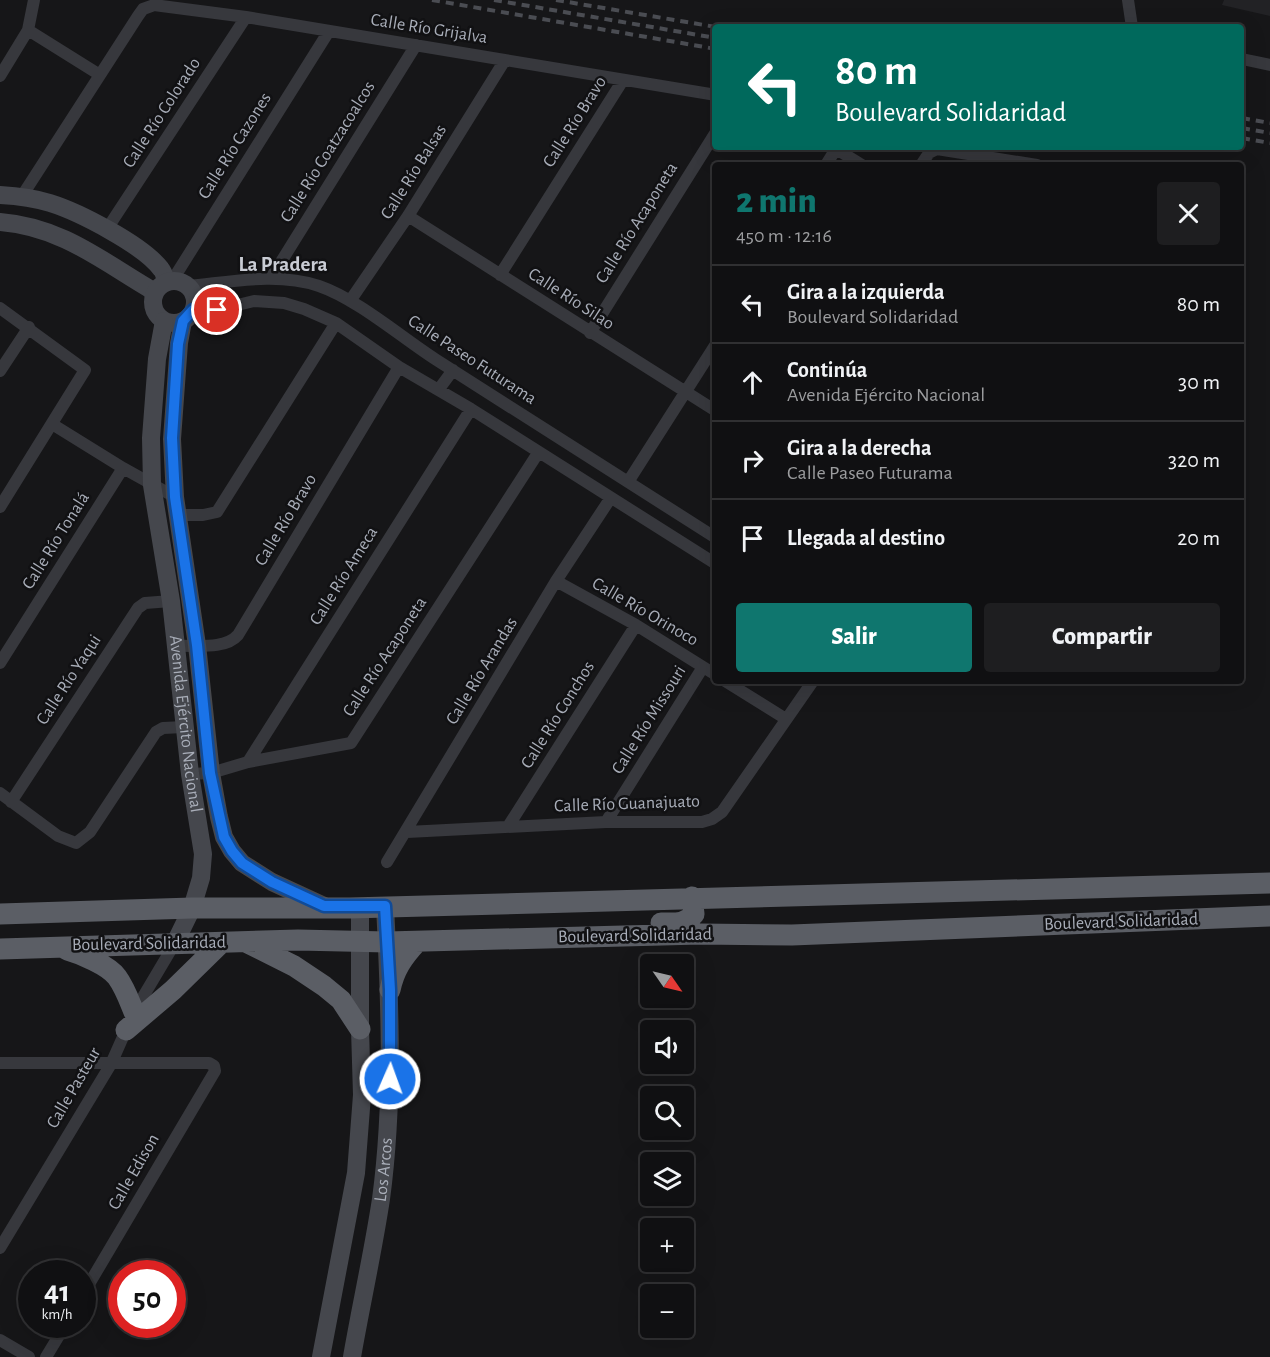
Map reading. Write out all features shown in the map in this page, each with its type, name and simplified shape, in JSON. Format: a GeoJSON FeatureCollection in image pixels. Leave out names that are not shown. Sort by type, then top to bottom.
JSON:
{"type":"FeatureCollection","features":[{"type":"Feature","properties":{"kind":"highway","name":"Boulevard Solidaridad"},"geometry":{"type":"LineString","coordinates":[[0,914],[1270,883]]}},
{"type":"Feature","properties":{"kind":"highway"},"geometry":{"type":"LineString","coordinates":[[542,938],[578,928],[682,923],[694,914],[692,897]]}},
{"type":"Feature","properties":{"kind":"highway","name":"Boulevard Solidaridad"},"geometry":{"type":"LineString","coordinates":[[0,949],[298,940],[417,942],[792,935],[1270,916]]}},
{"type":"Feature","properties":{"kind":"highway"},"geometry":{"type":"LineString","coordinates":[[245,941],[294,966],[333,993],[341,1000],[360,1029]]}},
{"type":"Feature","properties":{"kind":"highway"},"geometry":{"type":"LineString","coordinates":[[390,990],[393,972],[417,942]]}},
{"type":"Feature","properties":{"kind":"highway"},"geometry":{"type":"LineString","coordinates":[[54,946],[81,954],[116,975],[126,992],[130,1021],[173,990],[221,944]]}},
{"type":"Feature","properties":{"kind":"main road"},"geometry":{"type":"LineString","coordinates":[[0,195],[22,196],[51,203],[107,229],[144,254],[161,269],[170,285]]}},
{"type":"Feature","properties":{"kind":"main road"},"geometry":{"type":"LineString","coordinates":[[0,222],[41,229],[95,254],[193,293],[195,302],[188,315],[170,323],[164,321],[155,312],[153,299],[170,285]]}},
{"type":"Feature","properties":{"kind":"main road","name":"Avenida Ejército Nacional"},"geometry":{"type":"LineString","coordinates":[[188,315],[178,344],[172,438],[177,506],[197,645],[210,773],[219,817],[224,837],[242,863],[272,882],[324,906]]}},
{"type":"Feature","properties":{"kind":"main road","name":"Avenida Ejército Nacional"},"geometry":{"type":"LineString","coordinates":[[164,321],[156,371],[151,438],[152,484],[171,601],[184,727],[203,854],[201,878],[192,908],[175,943]]}},
{"type":"Feature","properties":{"kind":"main road","name":"Los Arcos"},"geometry":{"type":"LineString","coordinates":[[352,1357],[381,1199],[387,1137],[391,1059],[385,906]]}},
{"type":"Feature","properties":{"kind":"main road","name":"Los Arcos"},"geometry":{"type":"LineString","coordinates":[[321,1357],[356,1173],[362,1095],[360,907]]}},
{"type":"Feature","properties":{"kind":"street"},"geometry":{"type":"LineString","coordinates":[[0,76],[27,30],[34,0]]}},
{"type":"Feature","properties":{"kind":"street"},"geometry":{"type":"LineString","coordinates":[[1128,0],[1132,24]]}},
{"type":"Feature","properties":{"kind":"street","name":"Calle Río Grijalva"},"geometry":{"type":"LineString","coordinates":[[22,196],[138,16],[148,6],[163,5],[246,17],[712,94]]}},
{"type":"Feature","properties":{"kind":"street","name":"Calle Río Colorado"},"geometry":{"type":"LineString","coordinates":[[107,229],[246,17]]}},
{"type":"Feature","properties":{"kind":"street"},"geometry":{"type":"LineString","coordinates":[[27,30],[100,75]]}},
{"type":"Feature","properties":{"kind":"street","name":"Calle Río Cazones"},"geometry":{"type":"LineString","coordinates":[[170,285],[329,31]]}},
{"type":"Feature","properties":{"kind":"street","name":"Calle Río Coatzacoalcos"},"geometry":{"type":"LineString","coordinates":[[271,278],[416,45]]}},
{"type":"Feature","properties":{"kind":"street","name":"Calle Río Balsas"},"geometry":{"type":"LineString","coordinates":[[350,301],[408,216],[505,60]]}},
{"type":"Feature","properties":{"kind":"street"},"geometry":{"type":"LineString","coordinates":[[1244,60],[1270,65]]}},
{"type":"Feature","properties":{"kind":"street","name":"Calle Río Bravo"},"geometry":{"type":"LineString","coordinates":[[500,275],[623,80]]}},
{"type":"Feature","properties":{"kind":"street","name":"Calle Río Acaponeta"},"geometry":{"type":"LineString","coordinates":[[590,333],[712,138]]}},
{"type":"Feature","properties":{"kind":"street"},"geometry":{"type":"LineString","coordinates":[[838,150],[857,162]]}},
{"type":"Feature","properties":{"kind":"street"},"geometry":{"type":"LineString","coordinates":[[947,150],[1010,162]]}},
{"type":"Feature","properties":{"kind":"street","name":"Calle Río Silao"},"geometry":{"type":"LineString","coordinates":[[408,216],[712,409]]}},
{"type":"Feature","properties":{"kind":"street","name":"Calle Paseo Futurama"},"geometry":{"type":"LineString","coordinates":[[170,285],[271,278],[291,279],[320,286],[350,301],[453,370],[712,535]]}},
{"type":"Feature","properties":{"kind":"street"},"geometry":{"type":"LineString","coordinates":[[188,315],[254,301],[284,303],[336,323],[399,367],[439,389],[712,562]]}},
{"type":"Feature","properties":{"kind":"street"},"geometry":{"type":"LineString","coordinates":[[0,308],[85,370],[0,507]]}},
{"type":"Feature","properties":{"kind":"street"},"geometry":{"type":"LineString","coordinates":[[52,424],[152,484],[177,506],[204,515],[217,512],[336,323]]}},
{"type":"Feature","properties":{"kind":"street"},"geometry":{"type":"LineString","coordinates":[[0,371],[29,327]]}},
{"type":"Feature","properties":{"kind":"street"},"geometry":{"type":"LineString","coordinates":[[628,482],[712,350]]}},
{"type":"Feature","properties":{"kind":"street","name":"Calle Río Bravo"},"geometry":{"type":"LineString","coordinates":[[176,646],[226,644],[238,635],[399,367]]}},
{"type":"Feature","properties":{"kind":"street"},"geometry":{"type":"LineString","coordinates":[[439,389],[453,370]]}},
{"type":"Feature","properties":{"kind":"street","name":"Calle Río Ameca"},"geometry":{"type":"LineString","coordinates":[[248,762],[471,409]]}},
{"type":"Feature","properties":{"kind":"street","name":"Calle Río Acaponeta"},"geometry":{"type":"LineString","coordinates":[[190,774],[210,773],[248,762],[351,743],[538,453]]}},
{"type":"Feature","properties":{"kind":"street"},"geometry":{"type":"LineString","coordinates":[[578,477],[590,458]]}},
{"type":"Feature","properties":{"kind":"street","name":"Calle Río Tonalá"},"geometry":{"type":"LineString","coordinates":[[0,663],[123,468]]}},
{"type":"Feature","properties":{"kind":"street"},"geometry":{"type":"LineString","coordinates":[[633,513],[646,493]]}},
{"type":"Feature","properties":{"kind":"street","name":"Calle Río Arandas"},"geometry":{"type":"LineString","coordinates":[[387,862],[556,581],[610,499]]}},
{"type":"Feature","properties":{"kind":"street","name":"Calle Río Orinoco"},"geometry":{"type":"LineString","coordinates":[[556,581],[636,625],[712,673]]}},
{"type":"Feature","properties":{"kind":"street","name":"Calle Río Yaqui"},"geometry":{"type":"LineString","coordinates":[[11,802],[138,608],[145,603],[171,601]]}},
{"type":"Feature","properties":{"kind":"street","name":"Calle Río Conchos"},"geometry":{"type":"LineString","coordinates":[[509,825],[636,625]]}},
{"type":"Feature","properties":{"kind":"street","name":"Calle Río Missouri"},"geometry":{"type":"LineString","coordinates":[[606,822],[704,668]]}},
{"type":"Feature","properties":{"kind":"street"},"geometry":{"type":"LineString","coordinates":[[730,684],[786,719]]}},
{"type":"Feature","properties":{"kind":"street","name":"Calle Río Guanajuato"},"geometry":{"type":"LineString","coordinates":[[407,832],[509,825],[702,822],[712,819],[722,812],[811,684]]}},
{"type":"Feature","properties":{"kind":"street"},"geometry":{"type":"LineString","coordinates":[[0,793],[58,836],[76,843],[90,832],[156,732],[163,728],[184,727]]}},
{"type":"Feature","properties":{"kind":"street","name":"Calle Pasteur"},"geometry":{"type":"LineString","coordinates":[[0,1248],[111,1064],[130,1021],[175,943]]}},
{"type":"Feature","properties":{"kind":"street"},"geometry":{"type":"LineString","coordinates":[[0,1063],[111,1064]]}},
{"type":"Feature","properties":{"kind":"street","name":"Calle Edison"},"geometry":{"type":"LineString","coordinates":[[96,1272],[215,1071],[214,1066],[209,1063],[111,1064]]}},
{"type":"Feature","properties":{"kind":"street"},"geometry":{"type":"LineString","coordinates":[[46,1357],[58,1338]]}},
{"type":"Feature","properties":{"kind":"street"},"geometry":{"type":"LineString","coordinates":[[0,1340],[29,1357]]}},
{"type":"Feature","properties":{"kind":"shaded area"},"geometry":{"type":"Polygon","coordinates":[[[1224,0],[1270,0],[1270,16],[1222,5],[1224,0]]]}},
{"type":"Feature","properties":{"kind":"railway"},"geometry":{"type":"LineString","coordinates":[[432,0],[712,48]]}},
{"type":"Feature","properties":{"kind":"railway"},"geometry":{"type":"LineString","coordinates":[[494,0],[712,37]]}},
{"type":"Feature","properties":{"kind":"railway"},"geometry":{"type":"LineString","coordinates":[[556,0],[712,26]]}},
{"type":"Feature","properties":{"kind":"railway"},"geometry":{"type":"LineString","coordinates":[[1244,118],[1270,123]]}},
{"type":"Feature","properties":{"kind":"railway"},"geometry":{"type":"LineString","coordinates":[[1244,128],[1270,133]]}},
{"type":"Feature","properties":{"kind":"railway"},"geometry":{"type":"LineString","coordinates":[[1244,138],[1270,143]]}},
{"type":"Feature","properties":{"kind":"district","name":"La Pradera"},"geometry":{"type":"Point","coordinates":[283,264]}},
{"type":"Feature","properties":{"kind":"route"},"geometry":{"type":"LineString","coordinates":[[217,310],[193,310],[183,321],[178,344],[172,438],[175,497],[197,645],[210,773],[219,817],[224,837],[232,851],[242,863],[272,882],[324,906],[350,908],[385,906],[390,990],[390,1079]]}}]}
